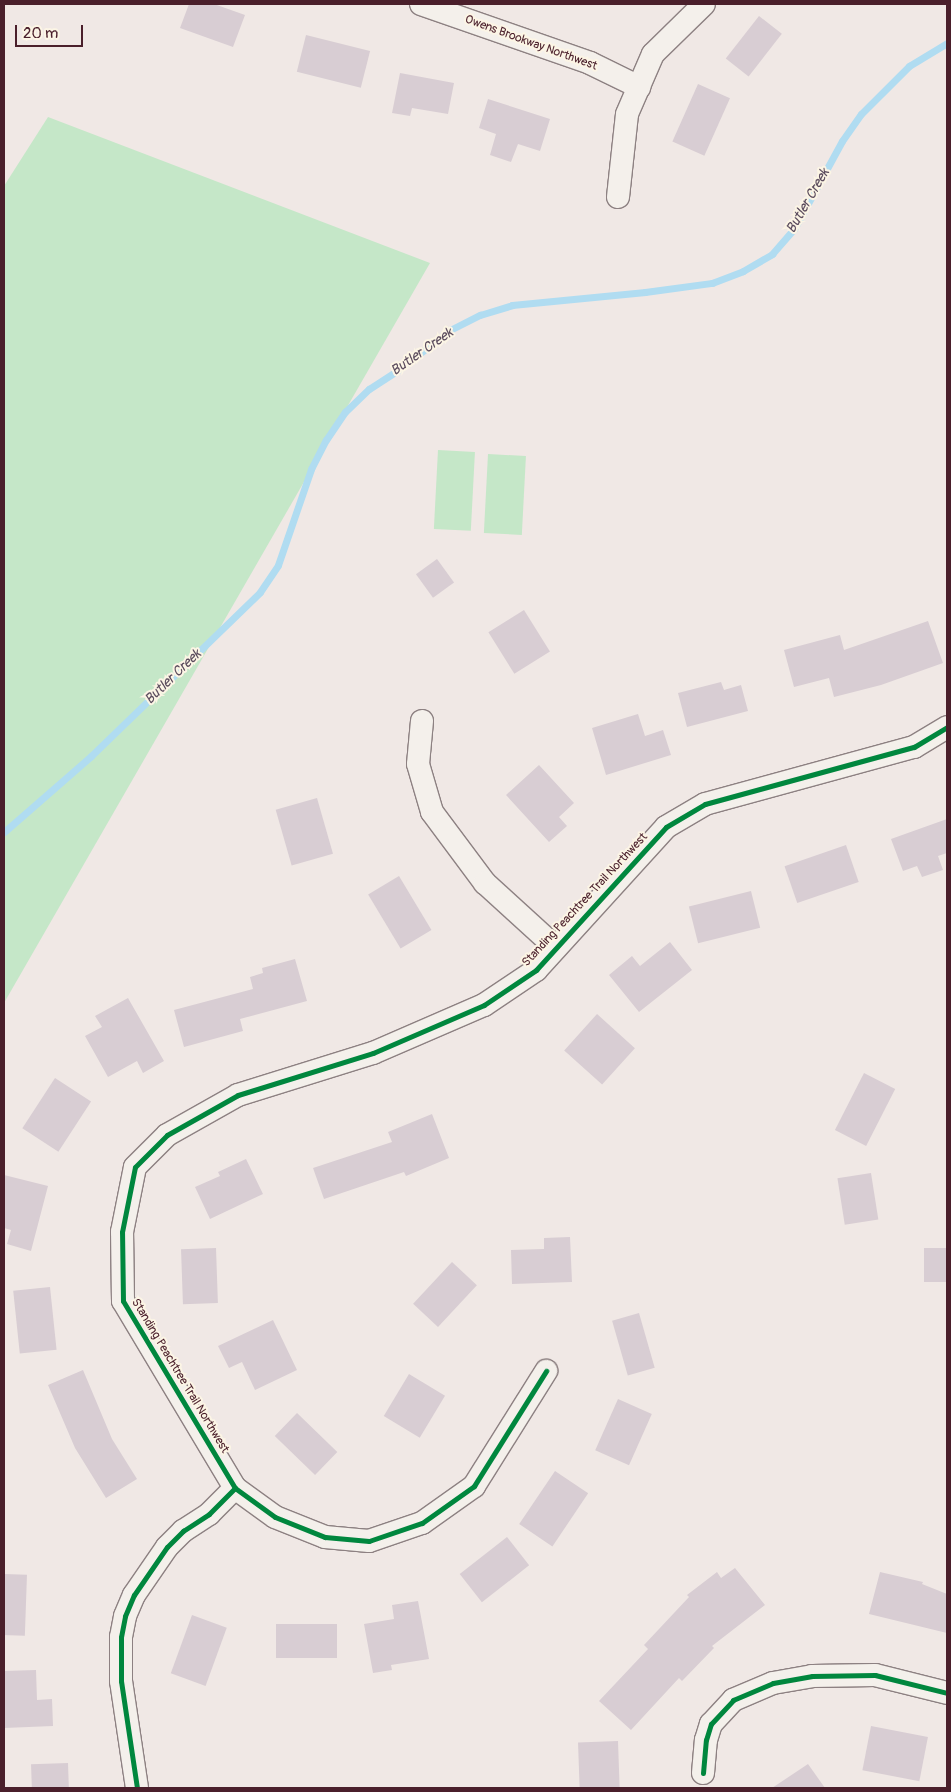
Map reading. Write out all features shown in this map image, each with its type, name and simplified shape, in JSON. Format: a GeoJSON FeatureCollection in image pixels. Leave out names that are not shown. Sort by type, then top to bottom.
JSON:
{"type":"FeatureCollection","features":[{"type":"Feature","properties":{"kind":"street","name":"Owens Brookway Northwest"},"geometry":{"type":"LineString","coordinates":[[421,4],[590,62],[638,87]]}},
{"type":"Feature","properties":{"kind":"street"},"geometry":{"type":"LineString","coordinates":[[618,197],[627,114],[638,87],[653,54],[704,4]]}},
{"type":"Feature","properties":{"kind":"street"},"geometry":{"type":"LineString","coordinates":[[422,721],[418,764],[432,812],[485,883],[555,946]]}},
{"type":"Feature","properties":{"kind":"street","name":"Standing Peachtree Trail Northwest"},"geometry":{"type":"LineString","coordinates":[[235,1488],[123,1301],[122,1232],[135,1167],[167,1135],[238,1095],[373,1053],[484,1005],[536,970],[555,946],[666,827],[705,804],[914,747],[947,727]]}},
{"type":"Feature","properties":{"kind":"street"},"geometry":{"type":"LineString","coordinates":[[137,1788],[122,1681],[120,1637],[125,1616],[134,1595],[167,1547],[183,1531],[209,1514],[235,1488],[275,1517],[325,1537],[369,1541],[422,1523],[474,1486],[546,1371]]}},
{"type":"Feature","properties":{"kind":"street"},"geometry":{"type":"LineString","coordinates":[[703,1773],[706,1740],[711,1724],[733,1700],[774,1683],[812,1676],[875,1675],[947,1694]]}},
{"type":"Feature","properties":{"kind":"green space"},"geometry":{"type":"Polygon","coordinates":[[[48,117],[430,263],[4,1003],[4,186],[48,117]]]}},
{"type":"Feature","properties":{"kind":"green space"},"geometry":{"type":"Polygon","coordinates":[[[438,450],[475,452],[471,531],[434,529],[438,450]]]}},
{"type":"Feature","properties":{"kind":"green space"},"geometry":{"type":"Polygon","coordinates":[[[488,454],[526,456],[522,535],[484,533],[488,454]]]}},
{"type":"Feature","properties":{"kind":"building"},"geometry":{"type":"Polygon","coordinates":[[[189,4],[214,4],[245,15],[233,47],[180,28],[189,4]]]}},
{"type":"Feature","properties":{"kind":"building"},"geometry":{"type":"Polygon","coordinates":[[[759,16],[782,34],[749,76],[726,59],[759,16]]]}},
{"type":"Feature","properties":{"kind":"building"},"geometry":{"type":"Polygon","coordinates":[[[306,35],[370,51],[361,88],[297,72],[306,35]]]}},
{"type":"Feature","properties":{"kind":"building"},"geometry":{"type":"Polygon","coordinates":[[[400,73],[454,83],[448,114],[412,108],[410,116],[392,113],[400,73]]]}},
{"type":"Feature","properties":{"kind":"building"},"geometry":{"type":"Polygon","coordinates":[[[698,84],[730,98],[704,156],[672,142],[698,84]]]}},
{"type":"Feature","properties":{"kind":"building"},"geometry":{"type":"Polygon","coordinates":[[[488,99],[550,119],[540,151],[518,144],[511,162],[490,155],[496,134],[479,128],[488,99]]]}},
{"type":"Feature","properties":{"kind":"building"},"geometry":{"type":"Polygon","coordinates":[[[437,559],[454,582],[433,598],[416,574],[437,559]]]}},
{"type":"Feature","properties":{"kind":"building"},"geometry":{"type":"Polygon","coordinates":[[[524,610],[550,652],[514,674],[488,632],[524,610]]]}},
{"type":"Feature","properties":{"kind":"building"},"geometry":{"type":"Polygon","coordinates":[[[928,621],[943,663],[881,685],[834,697],[829,678],[794,687],[784,650],[840,635],[844,650],[928,621]]]}},
{"type":"Feature","properties":{"kind":"building"},"geometry":{"type":"Polygon","coordinates":[[[721,682],[724,690],[741,685],[748,711],[687,727],[678,693],[721,682]]]}},
{"type":"Feature","properties":{"kind":"building"},"geometry":{"type":"Polygon","coordinates":[[[638,714],[645,736],[663,730],[671,755],[606,775],[592,728],[638,714]]]}},
{"type":"Feature","properties":{"kind":"building"},"geometry":{"type":"Polygon","coordinates":[[[539,765],[574,803],[559,817],[567,826],[549,842],[506,795],[539,765]]]}},
{"type":"Feature","properties":{"kind":"building"},"geometry":{"type":"Polygon","coordinates":[[[317,798],[333,854],[292,866],[276,810],[317,798]]]}},
{"type":"Feature","properties":{"kind":"building"},"geometry":{"type":"Polygon","coordinates":[[[947,819],[947,853],[938,856],[943,870],[922,877],[917,866],[903,871],[891,839],[947,819]]]}},
{"type":"Feature","properties":{"kind":"building"},"geometry":{"type":"Polygon","coordinates":[[[846,845],[859,882],[797,903],[785,866],[846,845]]]}},
{"type":"Feature","properties":{"kind":"building"},"geometry":{"type":"Polygon","coordinates":[[[399,876],[431,930],[401,949],[368,895],[399,876]]]}},
{"type":"Feature","properties":{"kind":"building"},"geometry":{"type":"Polygon","coordinates":[[[751,891],[760,928],[698,943],[689,906],[751,891]]]}},
{"type":"Feature","properties":{"kind":"building"},"geometry":{"type":"Polygon","coordinates":[[[670,942],[692,970],[639,1012],[609,975],[632,956],[640,966],[670,942]]]}},
{"type":"Feature","properties":{"kind":"building"},"geometry":{"type":"Polygon","coordinates":[[[295,959],[307,1001],[240,1019],[243,1031],[184,1047],[174,1010],[253,989],[250,977],[263,973],[262,968],[295,959]]]}},
{"type":"Feature","properties":{"kind":"building"},"geometry":{"type":"Polygon","coordinates":[[[128,998],[164,1061],[143,1073],[137,1061],[108,1077],[85,1036],[102,1027],[95,1016],[128,998]]]}},
{"type":"Feature","properties":{"kind":"building"},"geometry":{"type":"Polygon","coordinates":[[[597,1014],[635,1048],[602,1085],[564,1050],[597,1014]]]}},
{"type":"Feature","properties":{"kind":"building"},"geometry":{"type":"Polygon","coordinates":[[[864,1073],[895,1089],[866,1146],[835,1130],[864,1073]]]}},
{"type":"Feature","properties":{"kind":"building"},"geometry":{"type":"Polygon","coordinates":[[[55,1078],[91,1101],[58,1152],[22,1128],[55,1078]]]}},
{"type":"Feature","properties":{"kind":"building"},"geometry":{"type":"Polygon","coordinates":[[[432,1114],[449,1158],[406,1176],[404,1172],[324,1199],[313,1168],[392,1142],[388,1132],[432,1114]]]}},
{"type":"Feature","properties":{"kind":"building"},"geometry":{"type":"Polygon","coordinates":[[[246,1159],[263,1194],[210,1219],[195,1187],[220,1176],[218,1172],[246,1159]]]}},
{"type":"Feature","properties":{"kind":"building"},"geometry":{"type":"Polygon","coordinates":[[[871,1173],[878,1219],[845,1225],[837,1178],[871,1173]]]}},
{"type":"Feature","properties":{"kind":"building"},"geometry":{"type":"Polygon","coordinates":[[[4,1175],[48,1186],[31,1251],[7,1244],[11,1230],[4,1228],[4,1175]]]}},
{"type":"Feature","properties":{"kind":"building"},"geometry":{"type":"Polygon","coordinates":[[[570,1237],[572,1282],[512,1284],[511,1250],[544,1249],[544,1238],[570,1237]]]}},
{"type":"Feature","properties":{"kind":"building"},"geometry":{"type":"Polygon","coordinates":[[[216,1248],[218,1303],[183,1304],[181,1249],[216,1248]]]}},
{"type":"Feature","properties":{"kind":"building"},"geometry":{"type":"Polygon","coordinates":[[[924,1248],[947,1248],[947,1282],[924,1282],[924,1248]]]}},
{"type":"Feature","properties":{"kind":"building"},"geometry":{"type":"Polygon","coordinates":[[[452,1262],[477,1285],[438,1327],[413,1304],[452,1262]]]}},
{"type":"Feature","properties":{"kind":"building"},"geometry":{"type":"Polygon","coordinates":[[[50,1287],[57,1350],[20,1354],[13,1291],[50,1287]]]}},
{"type":"Feature","properties":{"kind":"building"},"geometry":{"type":"Polygon","coordinates":[[[639,1313],[655,1368],[628,1376],[612,1321],[639,1313]]]}},
{"type":"Feature","properties":{"kind":"building"},"geometry":{"type":"Polygon","coordinates":[[[273,1320],[297,1370],[255,1390],[242,1362],[229,1368],[218,1346],[273,1320]]]}},
{"type":"Feature","properties":{"kind":"building"},"geometry":{"type":"Polygon","coordinates":[[[83,1370],[112,1439],[137,1479],[106,1498],[75,1448],[48,1385],[83,1370]]]}},
{"type":"Feature","properties":{"kind":"building"},"geometry":{"type":"Polygon","coordinates":[[[409,1374],[445,1396],[420,1438],[384,1416],[409,1374]]]}},
{"type":"Feature","properties":{"kind":"building"},"geometry":{"type":"Polygon","coordinates":[[[618,1399],[652,1414],[629,1465],[595,1450],[618,1399]]]}},
{"type":"Feature","properties":{"kind":"building"},"geometry":{"type":"Polygon","coordinates":[[[297,1413],[337,1452],[315,1475],[275,1436],[297,1413]]]}},
{"type":"Feature","properties":{"kind":"building"},"geometry":{"type":"Polygon","coordinates":[[[555,1471],[588,1493],[552,1546],[519,1524],[555,1471]]]}},
{"type":"Feature","properties":{"kind":"building"},"geometry":{"type":"Polygon","coordinates":[[[507,1537],[529,1565],[482,1602],[460,1574],[507,1537]]]}},
{"type":"Feature","properties":{"kind":"building"},"geometry":{"type":"Polygon","coordinates":[[[735,1568],[765,1605],[712,1646],[714,1648],[682,1681],[679,1678],[631,1730],[599,1701],[648,1649],[644,1645],[689,1597],[687,1595],[717,1572],[721,1578],[735,1568]]]}},
{"type":"Feature","properties":{"kind":"building"},"geometry":{"type":"Polygon","coordinates":[[[880,1572],[923,1582],[922,1584],[947,1594],[947,1633],[869,1614],[880,1572]]]}},
{"type":"Feature","properties":{"kind":"building"},"geometry":{"type":"Polygon","coordinates":[[[4,1574],[27,1575],[25,1636],[4,1635],[4,1574]]]}},
{"type":"Feature","properties":{"kind":"building"},"geometry":{"type":"Polygon","coordinates":[[[418,1601],[429,1659],[391,1665],[392,1670],[373,1673],[364,1624],[394,1619],[392,1605],[418,1601]]]}},
{"type":"Feature","properties":{"kind":"building"},"geometry":{"type":"Polygon","coordinates":[[[192,1615],[227,1628],[206,1686],[171,1673],[192,1615]]]}},
{"type":"Feature","properties":{"kind":"building"},"geometry":{"type":"Polygon","coordinates":[[[276,1624],[337,1624],[337,1658],[276,1658],[276,1624]]]}},
{"type":"Feature","properties":{"kind":"building"},"geometry":{"type":"Polygon","coordinates":[[[36,1670],[37,1700],[52,1699],[53,1726],[4,1728],[4,1671],[36,1670]]]}},
{"type":"Feature","properties":{"kind":"building"},"geometry":{"type":"Polygon","coordinates":[[[871,1726],[928,1737],[919,1781],[862,1770],[871,1726]]]}},
{"type":"Feature","properties":{"kind":"building"},"geometry":{"type":"Polygon","coordinates":[[[618,1741],[620,1788],[580,1788],[578,1742],[618,1741]]]}},
{"type":"Feature","properties":{"kind":"building"},"geometry":{"type":"Polygon","coordinates":[[[68,1763],[69,1788],[32,1788],[31,1764],[68,1763]]]}},
{"type":"Feature","properties":{"kind":"building"},"geometry":{"type":"Polygon","coordinates":[[[808,1764],[825,1788],[772,1788],[808,1764]]]}},
{"type":"Feature","properties":{"kind":"waterway","name":"Butler Creek"},"geometry":{"type":"LineString","coordinates":[[4,832],[91,756],[260,592],[278,565],[311,469],[326,440],[345,412],[369,389],[397,371],[450,330],[480,315],[512,305],[645,292],[712,283],[743,271],[772,254],[794,229],[842,141],[861,114],[909,66],[947,43]]}},
{"type":"Feature","properties":{"kind":"cycle path"},"geometry":{"type":"LineString","coordinates":[[235,1488],[123,1301],[122,1232],[135,1167],[167,1135],[238,1095],[373,1053],[484,1005],[536,970],[666,827],[705,804],[914,747],[947,727]]}},
{"type":"Feature","properties":{"kind":"cycle path"},"geometry":{"type":"LineString","coordinates":[[235,1488],[275,1517],[325,1537],[369,1541],[422,1523],[474,1486],[546,1371]]}},
{"type":"Feature","properties":{"kind":"cycle path"},"geometry":{"type":"LineString","coordinates":[[137,1788],[121,1681],[121,1637],[125,1616],[134,1595],[167,1547],[183,1531],[209,1514],[235,1488]]}},
{"type":"Feature","properties":{"kind":"cycle path"},"geometry":{"type":"LineString","coordinates":[[703,1773],[706,1740],[711,1724],[733,1700],[773,1683],[812,1676],[875,1675],[947,1693]]}}]}
